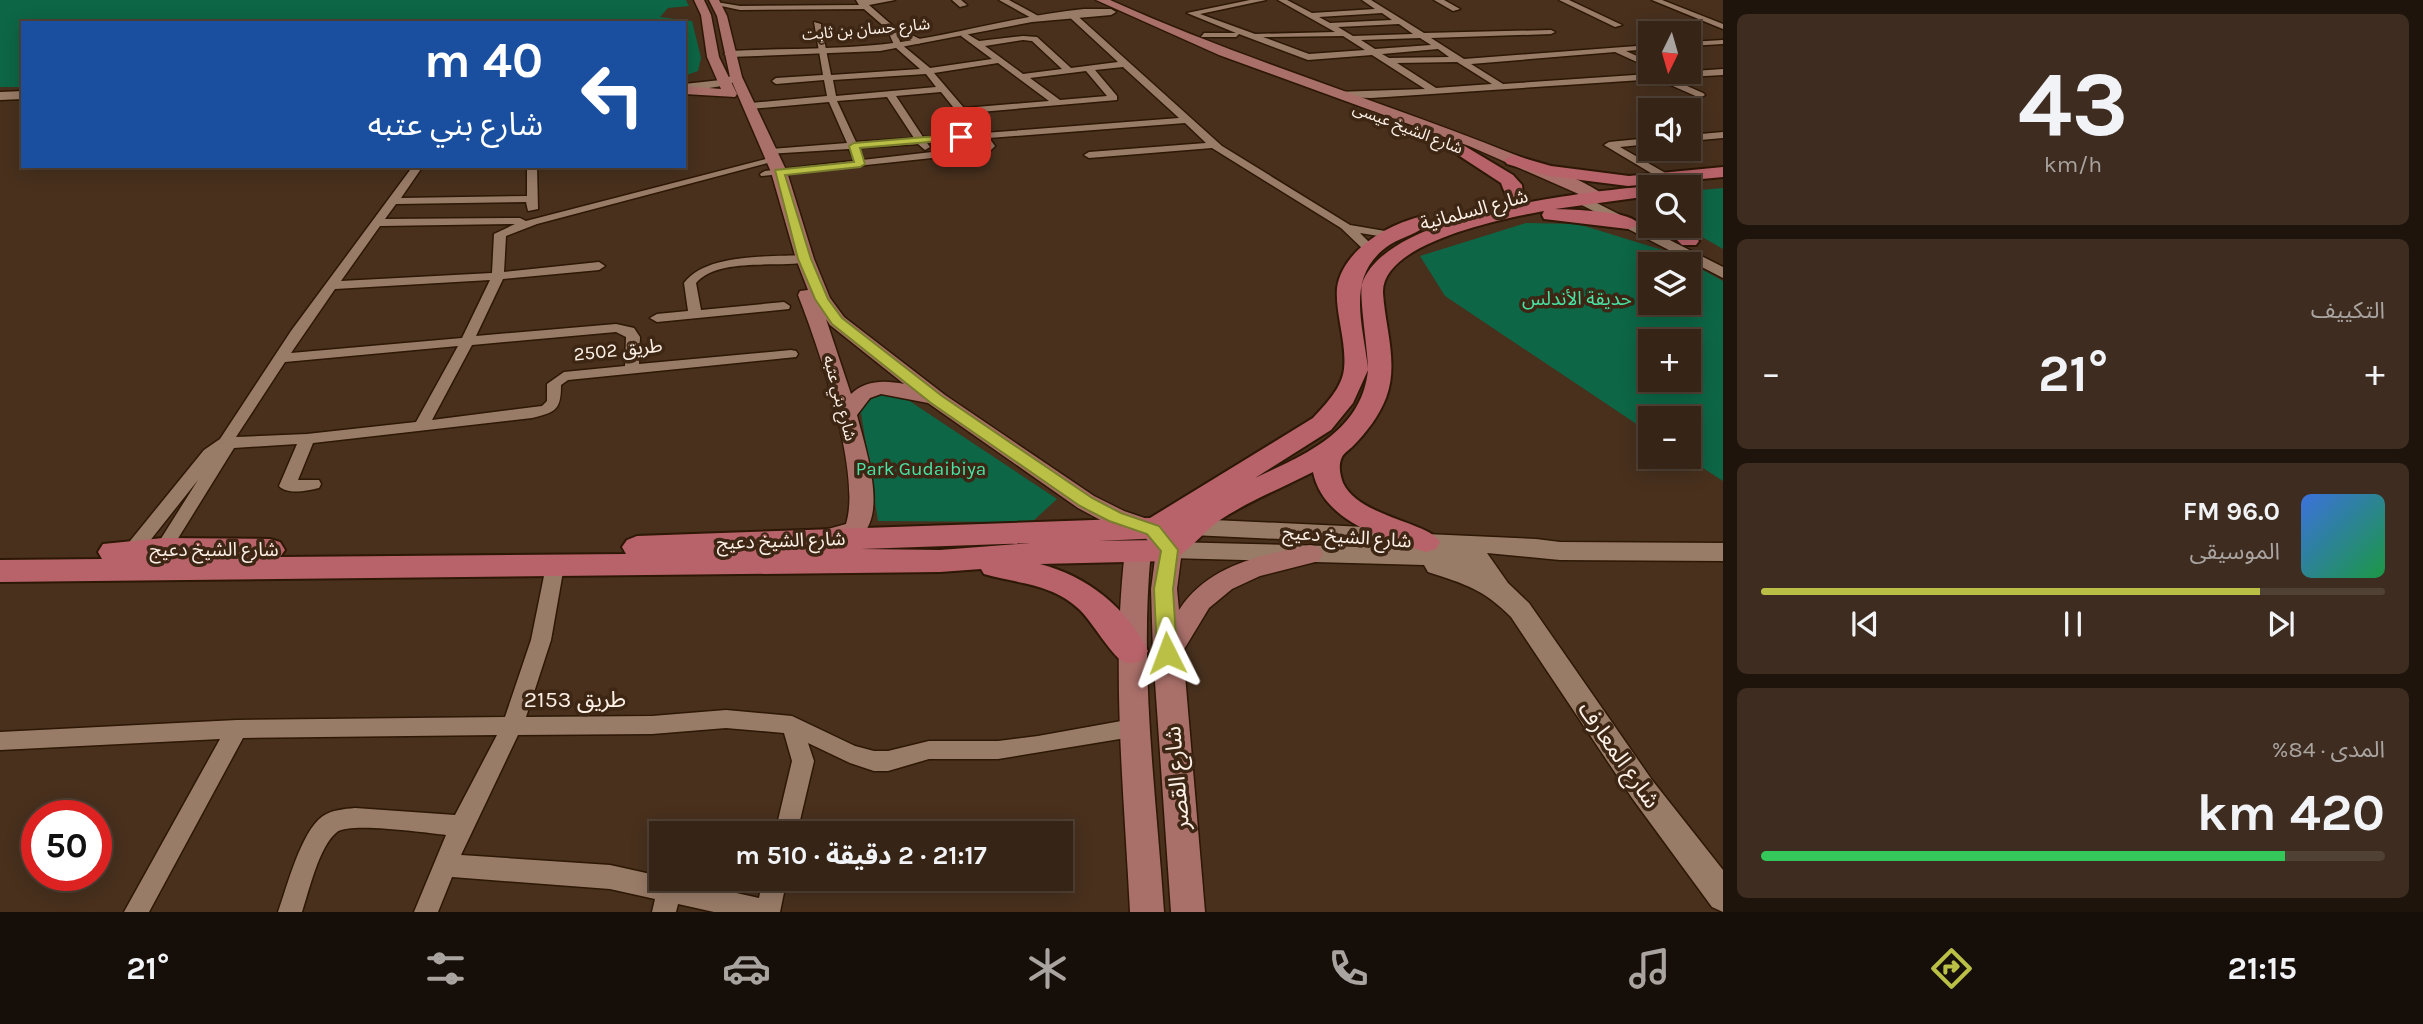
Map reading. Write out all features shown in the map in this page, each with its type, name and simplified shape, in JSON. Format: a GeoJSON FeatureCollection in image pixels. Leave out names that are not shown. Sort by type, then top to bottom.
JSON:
{"type":"FeatureCollection","features":[{"type":"Feature","properties":{"kind":"main road","name":"شارع بني عتبه"},"geometry":{"type":"LineString","coordinates":[[699,0],[706,15],[713,57],[750,106],[847,414],[860,484],[861,519],[856,528],[848,534],[820,539]]}},
{"type":"Feature","properties":{"kind":"main road","name":"شارع بني عتبه"},"geometry":{"type":"LineString","coordinates":[[717,6],[729,49],[731,82],[755,142],[770,164]]}},
{"type":"Feature","properties":{"kind":"main road"},"geometry":{"type":"LineString","coordinates":[[706,15],[717,6]]}},
{"type":"Feature","properties":{"kind":"main road","name":"شارع الشيخ عيسى"},"geometry":{"type":"LineString","coordinates":[[1098,6],[1186,36],[1338,94],[1371,101],[1513,160],[1577,192]]}},
{"type":"Feature","properties":{"kind":"main road","name":"شارع الشيخ عيسى"},"geometry":{"type":"LineString","coordinates":[[1098,6],[1184,43],[1577,192]]}},
{"type":"Feature","properties":{"kind":"main road"},"geometry":{"type":"LineString","coordinates":[[709,33],[717,38],[722,52],[729,49]]}},
{"type":"Feature","properties":{"kind":"main road"},"geometry":{"type":"LineString","coordinates":[[686,84],[707,71],[713,57]]}},
{"type":"Feature","properties":{"kind":"main road"},"geometry":{"type":"LineString","coordinates":[[686,85],[712,90],[731,82]]}},
{"type":"Feature","properties":{"kind":"main road"},"geometry":{"type":"LineString","coordinates":[[1458,147],[1507,179],[1513,185],[1514,197]]}},
{"type":"Feature","properties":{"kind":"main road"},"geometry":{"type":"LineString","coordinates":[[1513,160],[1549,171],[1638,188]]}},
{"type":"Feature","properties":{"kind":"main road","name":"شارع السلمانية"},"geometry":{"type":"LineString","coordinates":[[1688,175],[1723,172]]}},
{"type":"Feature","properties":{"kind":"main road"},"geometry":{"type":"LineString","coordinates":[[1701,186],[1723,184]]}},
{"type":"Feature","properties":{"kind":"main road","name":"شارع السلمانية"},"geometry":{"type":"LineString","coordinates":[[1153,544],[1322,424],[1341,403],[1356,370],[1348,288],[1354,270],[1369,248],[1391,235],[1436,216],[1514,197],[1638,189]]}},
{"type":"Feature","properties":{"kind":"main road","name":"شارع السلمانية"},"geometry":{"type":"LineString","coordinates":[[1192,527],[1238,499],[1330,452],[1367,414],[1377,394],[1382,375],[1373,286],[1385,263],[1406,246],[1493,216],[1577,192]]}},
{"type":"Feature","properties":{"kind":"main road"},"geometry":{"type":"LineString","coordinates":[[1493,216],[1584,216],[1628,223]]}},
{"type":"Feature","properties":{"kind":"main road"},"geometry":{"type":"LineString","coordinates":[[1686,238],[1689,241]]}},
{"type":"Feature","properties":{"kind":"main road","name":"شارع بني عتبه"},"geometry":{"type":"LineString","coordinates":[[798,260],[837,321],[936,400],[1153,544]]}},
{"type":"Feature","properties":{"kind":"main road"},"geometry":{"type":"LineString","coordinates":[[847,414],[859,395],[870,389],[900,390],[936,400]]}},
{"type":"Feature","properties":{"kind":"main road"},"geometry":{"type":"LineString","coordinates":[[1330,452],[1326,469],[1331,484],[1343,500],[1419,550]]}},
{"type":"Feature","properties":{"kind":"main road"},"geometry":{"type":"LineString","coordinates":[[1153,544],[1179,537],[1192,527]]}},
{"type":"Feature","properties":{"kind":"main road","name":"شارع الشيخ دعيج"},"geometry":{"type":"LineString","coordinates":[[2,570],[142,560],[503,553],[820,539],[1153,544]]}},
{"type":"Feature","properties":{"kind":"main road","name":"شارع الشيخ دعيج"},"geometry":{"type":"LineString","coordinates":[[142,560],[555,566],[847,560],[940,561],[1153,544]]}},
{"type":"Feature","properties":{"kind":"main road","name":"شارع القصر"},"geometry":{"type":"LineString","coordinates":[[1147,912],[1139,727],[1132,651],[1132,606],[1153,544]]}},
{"type":"Feature","properties":{"kind":"main road","name":"شارع القصر"},"geometry":{"type":"LineString","coordinates":[[1153,544],[1164,589],[1188,912]]}},
{"type":"Feature","properties":{"kind":"main road"},"geometry":{"type":"LineString","coordinates":[[1167,653],[1200,601],[1219,584],[1239,573],[1310,554]]}},
{"type":"Feature","properties":{"kind":"main road"},"geometry":{"type":"LineString","coordinates":[[940,561],[1011,569],[1048,578],[1073,588],[1097,610],[1132,651]]}},
{"type":"Feature","properties":{"kind":"street"},"geometry":{"type":"LineString","coordinates":[[717,6],[740,8],[862,4],[891,0]]}},
{"type":"Feature","properties":{"kind":"street"},"geometry":{"type":"LineString","coordinates":[[1003,0],[1038,18]]}},
{"type":"Feature","properties":{"kind":"street"},"geometry":{"type":"LineString","coordinates":[[1262,0],[1191,13],[1308,57],[1438,47]]}},
{"type":"Feature","properties":{"kind":"street"},"geometry":{"type":"LineString","coordinates":[[1282,0],[1330,25],[1434,91]]}},
{"type":"Feature","properties":{"kind":"street"},"geometry":{"type":"LineString","coordinates":[[1366,0],[1379,0]]}},
{"type":"Feature","properties":{"kind":"street"},"geometry":{"type":"LineString","coordinates":[[1366,0],[1502,87]]}},
{"type":"Feature","properties":{"kind":"street"},"geometry":{"type":"LineString","coordinates":[[1438,0],[1456,9]]}},
{"type":"Feature","properties":{"kind":"street"},"geometry":{"type":"LineString","coordinates":[[1563,0],[1618,26]]}},
{"type":"Feature","properties":{"kind":"street"},"geometry":{"type":"LineString","coordinates":[[1656,0],[1723,26]]}},
{"type":"Feature","properties":{"kind":"street"},"geometry":{"type":"LineString","coordinates":[[1664,0],[1723,26]]}},
{"type":"Feature","properties":{"kind":"street"},"geometry":{"type":"LineString","coordinates":[[862,4],[890,28],[919,42]]}},
{"type":"Feature","properties":{"kind":"street","name":"شارع حسان بن ثابت"},"geometry":{"type":"LineString","coordinates":[[729,49],[766,52],[898,45],[1098,6]]}},
{"type":"Feature","properties":{"kind":"street"},"geometry":{"type":"LineString","coordinates":[[1313,15],[1382,11]]}},
{"type":"Feature","properties":{"kind":"street"},"geometry":{"type":"LineString","coordinates":[[1069,13],[1215,145],[1248,169],[1345,226],[1369,248]]}},
{"type":"Feature","properties":{"kind":"street"},"geometry":{"type":"LineString","coordinates":[[1330,25],[1400,22]]}},
{"type":"Feature","properties":{"kind":"street"},"geometry":{"type":"LineString","coordinates":[[817,24],[832,99],[860,164]]}},
{"type":"Feature","properties":{"kind":"street"},"geometry":{"type":"LineString","coordinates":[[770,164],[860,164],[989,149],[990,146],[928,71],[898,45],[890,28]]}},
{"type":"Feature","properties":{"kind":"street"},"geometry":{"type":"LineString","coordinates":[[1204,36],[1420,36],[1551,32]]}},
{"type":"Feature","properties":{"kind":"street"},"geometry":{"type":"LineString","coordinates":[[964,34],[1058,103]]}},
{"type":"Feature","properties":{"kind":"street"},"geometry":{"type":"LineString","coordinates":[[1307,34],[1333,53]]}},
{"type":"Feature","properties":{"kind":"street"},"geometry":{"type":"LineString","coordinates":[[978,44],[1023,37],[1034,39],[1069,71]]}},
{"type":"Feature","properties":{"kind":"street"},"geometry":{"type":"LineString","coordinates":[[1701,43],[1723,42]]}},
{"type":"Feature","properties":{"kind":"street"},"geometry":{"type":"LineString","coordinates":[[1388,61],[1459,60],[1638,48]]}},
{"type":"Feature","properties":{"kind":"street"},"geometry":{"type":"LineString","coordinates":[[1616,50],[1638,60]]}},
{"type":"Feature","properties":{"kind":"street"},"geometry":{"type":"LineString","coordinates":[[776,81],[928,71],[1001,60]]}},
{"type":"Feature","properties":{"kind":"street"},"geometry":{"type":"LineString","coordinates":[[1024,76],[1125,64]]}},
{"type":"Feature","properties":{"kind":"street"},"geometry":{"type":"LineString","coordinates":[[961,111],[1114,97],[1088,68]]}},
{"type":"Feature","properties":{"kind":"street"},"geometry":{"type":"LineString","coordinates":[[1701,73],[1723,72]]}},
{"type":"Feature","properties":{"kind":"street"},"geometry":{"type":"LineString","coordinates":[[1371,101],[1434,91],[1638,77]]}},
{"type":"Feature","properties":{"kind":"street"},"geometry":{"type":"LineString","coordinates":[[1680,84],[1700,96]]}},
{"type":"Feature","properties":{"kind":"street"},"geometry":{"type":"LineString","coordinates":[[750,106],[943,89]]}},
{"type":"Feature","properties":{"kind":"street"},"geometry":{"type":"LineString","coordinates":[[890,93],[930,156]]}},
{"type":"Feature","properties":{"kind":"street"},"geometry":{"type":"LineString","coordinates":[[0,96],[21,95]]}},
{"type":"Feature","properties":{"kind":"street"},"geometry":{"type":"LineString","coordinates":[[1097,100],[1106,109]]}},
{"type":"Feature","properties":{"kind":"street"},"geometry":{"type":"LineString","coordinates":[[1115,117],[1125,125]]}},
{"type":"Feature","properties":{"kind":"street"},"geometry":{"type":"LineString","coordinates":[[422,424],[467,342],[498,276],[500,234],[531,223],[854,146],[1186,120]]}},
{"type":"Feature","properties":{"kind":"street"},"geometry":{"type":"LineString","coordinates":[[1701,137],[1723,135]]}},
{"type":"Feature","properties":{"kind":"street"},"geometry":{"type":"LineString","coordinates":[[1638,142],[1609,145],[1662,175]]}},
{"type":"Feature","properties":{"kind":"street"},"geometry":{"type":"LineString","coordinates":[[1089,155],[1215,145]]}},
{"type":"Feature","properties":{"kind":"street"},"geometry":{"type":"LineString","coordinates":[[142,560],[210,454],[225,443],[375,223],[417,168]]}},
{"type":"Feature","properties":{"kind":"street"},"geometry":{"type":"LineString","coordinates":[[531,223],[532,168]]}},
{"type":"Feature","properties":{"kind":"street","name":"شارع الشيخ عيسى"},"geometry":{"type":"LineString","coordinates":[[1577,192],[1638,217]]}},
{"type":"Feature","properties":{"kind":"street","name":"شارع الشيخ عيسى"},"geometry":{"type":"LineString","coordinates":[[1577,192],[1628,223],[1723,273]]}},
{"type":"Feature","properties":{"kind":"street"},"geometry":{"type":"LineString","coordinates":[[394,201],[531,199]]}},
{"type":"Feature","properties":{"kind":"street"},"geometry":{"type":"LineString","coordinates":[[375,223],[503,220],[531,223]]}},
{"type":"Feature","properties":{"kind":"street"},"geometry":{"type":"LineString","coordinates":[[1345,226],[1391,235]]}},
{"type":"Feature","properties":{"kind":"street"},"geometry":{"type":"LineString","coordinates":[[1683,238],[1723,259]]}},
{"type":"Feature","properties":{"kind":"street"},"geometry":{"type":"LineString","coordinates":[[695,314],[690,283],[702,271],[718,266],[798,260]]}},
{"type":"Feature","properties":{"kind":"street"},"geometry":{"type":"LineString","coordinates":[[333,285],[498,276],[599,266]]}},
{"type":"Feature","properties":{"kind":"street"},"geometry":{"type":"LineString","coordinates":[[657,318],[784,306]]}},
{"type":"Feature","properties":{"kind":"street"},"geometry":{"type":"LineString","coordinates":[[282,358],[616,328],[629,331],[633,337],[632,370]]}},
{"type":"Feature","properties":{"kind":"street","name":"طريق 2502"},"geometry":{"type":"LineString","coordinates":[[225,443],[307,439],[532,413],[547,409],[554,401],[554,384],[564,376],[791,354]]}},
{"type":"Feature","properties":{"kind":"street"},"geometry":{"type":"LineString","coordinates":[[307,439],[287,486],[313,484]]}},
{"type":"Feature","properties":{"kind":"street"},"geometry":{"type":"LineString","coordinates":[[142,560],[226,447],[225,443]]}},
{"type":"Feature","properties":{"kind":"street","name":"شارع الشيخ دعيج"},"geometry":{"type":"LineString","coordinates":[[1192,527],[1385,536],[1419,550]]}},
{"type":"Feature","properties":{"kind":"street","name":"شارع الشيخ دعيج"},"geometry":{"type":"LineString","coordinates":[[1153,544],[1310,554],[1419,550],[1545,556],[1560,551],[1723,552]]}},
{"type":"Feature","properties":{"kind":"street"},"geometry":{"type":"LineString","coordinates":[[1419,550],[1499,590]]}},
{"type":"Feature","properties":{"kind":"street","name":"شارع المعارف"},"geometry":{"type":"LineString","coordinates":[[1482,552],[1499,590],[1520,610],[1642,789],[1723,895]]}},
{"type":"Feature","properties":{"kind":"street","name":"شارع المعارف"},"geometry":{"type":"LineString","coordinates":[[1482,552],[1518,601],[1520,610]]}},
{"type":"Feature","properties":{"kind":"street"},"geometry":{"type":"LineString","coordinates":[[426,912],[461,826],[513,725],[541,640],[555,566]]}},
{"type":"Feature","properties":{"kind":"street","name":"طريق 2153"},"geometry":{"type":"LineString","coordinates":[[0,741],[237,729],[652,725],[726,719],[792,725],[850,754],[874,761],[941,749],[998,750],[1038,745],[1139,727]]}},
{"type":"Feature","properties":{"kind":"street"},"geometry":{"type":"LineString","coordinates":[[789,821],[803,761],[792,725]]}},
{"type":"Feature","properties":{"kind":"street"},"geometry":{"type":"LineString","coordinates":[[136,912],[237,729]]}},
{"type":"Feature","properties":{"kind":"street"},"geometry":{"type":"LineString","coordinates":[[290,912],[318,840],[330,823],[348,817],[461,826]]}},
{"type":"Feature","properties":{"kind":"street"},"geometry":{"type":"LineString","coordinates":[[447,864],[610,877],[666,902],[767,912],[772,891]]}},
{"type":"Feature","properties":{"kind":"green space"},"geometry":{"type":"Polygon","coordinates":[[[0,0],[686,0],[689,6],[668,8],[660,17],[692,21],[701,58],[698,71],[686,75],[686,21],[21,21],[21,87],[0,87],[0,0]]]}},
{"type":"Feature","properties":{"kind":"green space"},"geometry":{"type":"Polygon","coordinates":[[[1723,188],[1723,249],[1701,236],[1701,190],[1723,188]]]}},
{"type":"Feature","properties":{"kind":"green space","name":"حديقة الأندلس"},"geometry":{"type":"Polygon","coordinates":[[[1526,223],[1578,224],[1669,252],[1638,252],[1638,315],[1701,315],[1701,269],[1723,281],[1723,481],[1701,467],[1701,406],[1638,406],[1638,425],[1445,296],[1420,256],[1526,223]]]}},
{"type":"Feature","properties":{"kind":"green space","name":"Park Gudaibiya"},"geometry":{"type":"Polygon","coordinates":[[[883,394],[908,400],[1057,499],[1032,522],[878,521],[859,400],[883,394]]]}},
{"type":"Feature","properties":{"kind":"route"},"geometry":{"type":"LineString","coordinates":[[961,137],[854,146],[860,164],[779,173],[798,230],[804,259],[821,299],[837,321],[868,348],[936,400],[1086,502],[1115,517],[1153,530],[1170,550],[1165,568],[1164,589],[1167,653]]}}]}
